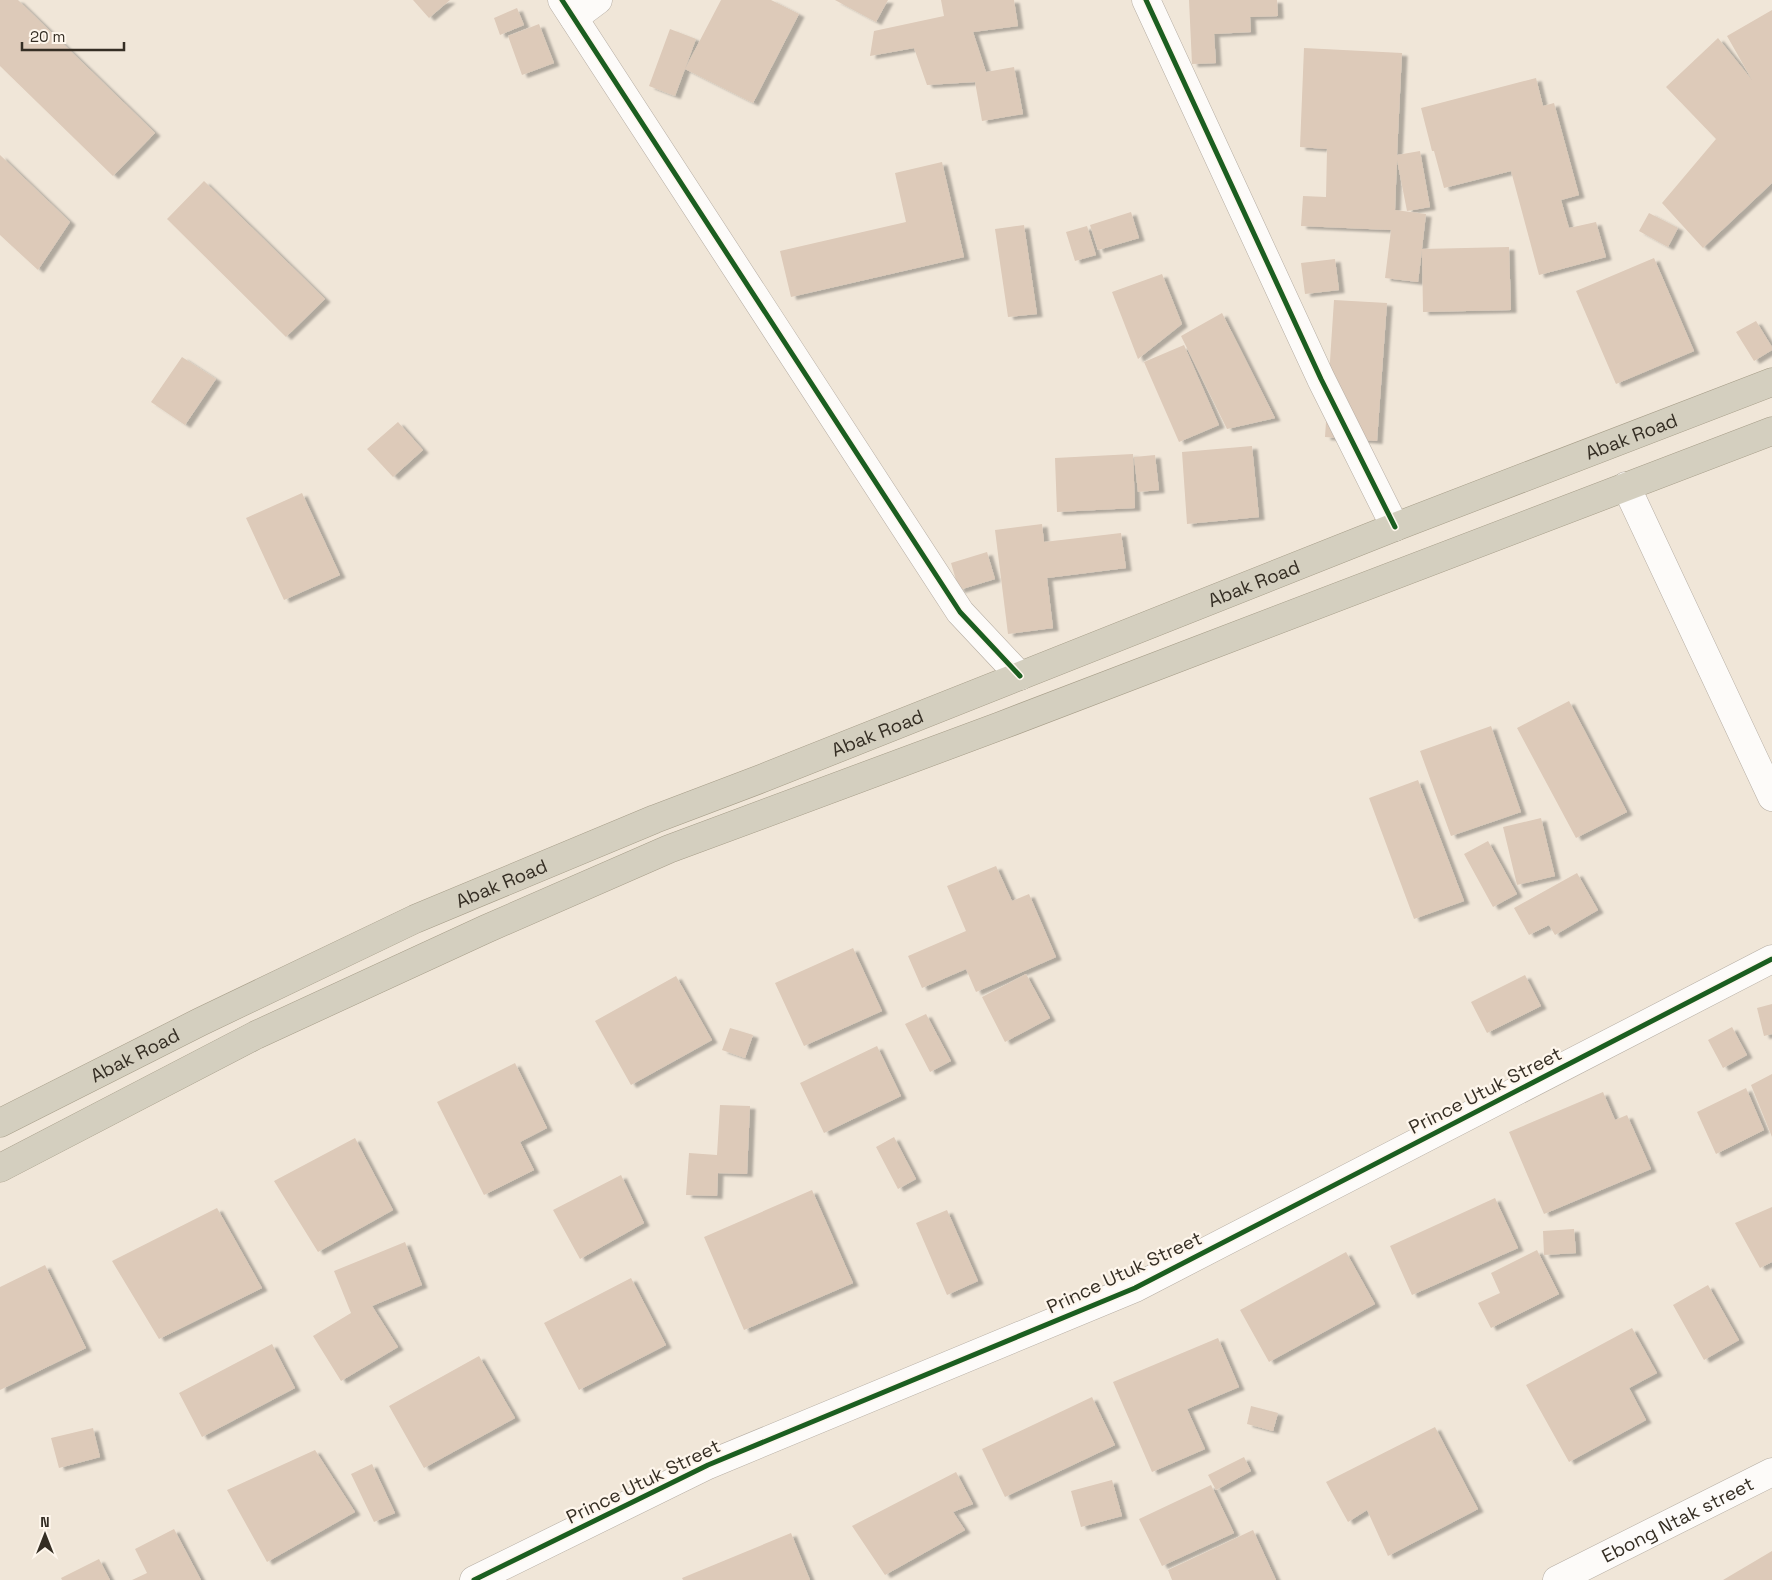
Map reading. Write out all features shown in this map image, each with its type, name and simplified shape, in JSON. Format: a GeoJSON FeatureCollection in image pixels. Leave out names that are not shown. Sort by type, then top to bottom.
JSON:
{"type":"FeatureCollection","features":[{"type":"Feature","properties":{"kind":"highway","name":"Abak Road"},"geometry":{"type":"LineString","coordinates":[[0,1123],[200,1022],[414,919],[655,819],[1395,527],[1772,382]]}},
{"type":"Feature","properties":{"kind":"highway","name":"Abak Road"},"geometry":{"type":"LineString","coordinates":[[0,1168],[256,1035],[477,933],[669,849],[1010,722],[1772,431]]}},
{"type":"Feature","properties":{"kind":"street"},"geometry":{"type":"LineString","coordinates":[[598,0],[568,9],[960,612],[1020,676]]}},
{"type":"Feature","properties":{"kind":"street"},"geometry":{"type":"LineString","coordinates":[[1146,0],[1321,379],[1395,527]]}},
{"type":"Feature","properties":{"kind":"street"},"geometry":{"type":"LineString","coordinates":[[1626,486],[1772,797]]}},
{"type":"Feature","properties":{"kind":"street","name":"Prince Utuk Street"},"geometry":{"type":"LineString","coordinates":[[474,1580],[708,1465],[1135,1288],[1772,959]]}},
{"type":"Feature","properties":{"kind":"street","name":"Ebong Ntak street"},"geometry":{"type":"LineString","coordinates":[[1557,1580],[1772,1472]]}},
{"type":"Feature","properties":{"kind":"building"},"geometry":{"type":"Polygon","coordinates":[[[0,0],[18,0],[155,133],[113,176],[0,66],[0,0]]]}},
{"type":"Feature","properties":{"kind":"building"},"geometry":{"type":"Polygon","coordinates":[[[413,0],[450,0],[429,18],[413,0]]]}},
{"type":"Feature","properties":{"kind":"building"},"geometry":{"type":"Polygon","coordinates":[[[721,0],[771,0],[799,14],[753,103],[685,69],[721,0]]]}},
{"type":"Feature","properties":{"kind":"building"},"geometry":{"type":"Polygon","coordinates":[[[835,0],[888,0],[876,22],[835,0]]]}},
{"type":"Feature","properties":{"kind":"building"},"geometry":{"type":"Polygon","coordinates":[[[941,0],[1014,0],[1018,26],[973,32],[986,72],[1014,67],[1023,114],[982,121],[975,82],[927,85],[914,48],[870,56],[874,31],[944,16],[941,0]]]}},
{"type":"Feature","properties":{"kind":"building"},"geometry":{"type":"Polygon","coordinates":[[[1189,0],[1277,0],[1278,16],[1250,17],[1251,32],[1214,34],[1216,63],[1192,64],[1189,0]]]}},
{"type":"Feature","properties":{"kind":"building"},"geometry":{"type":"Polygon","coordinates":[[[517,8],[524,25],[500,35],[494,18],[517,8]]]}},
{"type":"Feature","properties":{"kind":"building"},"geometry":{"type":"Polygon","coordinates":[[[1772,10],[1772,183],[1703,248],[1662,203],[1716,139],[1666,87],[1718,38],[1752,80],[1727,36],[1772,10]]]}},
{"type":"Feature","properties":{"kind":"building"},"geometry":{"type":"Polygon","coordinates":[[[539,24],[554,63],[522,75],[508,36],[539,24]]]}},
{"type":"Feature","properties":{"kind":"building"},"geometry":{"type":"Polygon","coordinates":[[[670,29],[696,39],[675,96],[649,86],[670,29]]]}},
{"type":"Feature","properties":{"kind":"building"},"geometry":{"type":"Polygon","coordinates":[[[1304,48],[1402,53],[1397,155],[1420,151],[1430,207],[1407,211],[1397,160],[1395,210],[1426,214],[1422,249],[1509,247],[1511,310],[1423,312],[1422,250],[1418,282],[1385,278],[1391,230],[1301,226],[1303,196],[1326,197],[1327,149],[1300,147],[1304,48]]]}},
{"type":"Feature","properties":{"kind":"building"},"geometry":{"type":"Polygon","coordinates":[[[1536,78],[1543,106],[1554,103],[1579,195],[1561,200],[1569,228],[1596,222],[1606,257],[1539,275],[1511,171],[1444,188],[1421,108],[1536,78]]]}},
{"type":"Feature","properties":{"kind":"building"},"geometry":{"type":"Polygon","coordinates":[[[0,155],[70,222],[38,270],[0,235],[0,155]]]}},
{"type":"Feature","properties":{"kind":"building"},"geometry":{"type":"Polygon","coordinates":[[[942,162],[964,257],[791,297],[780,251],[906,222],[895,173],[942,162]]]}},
{"type":"Feature","properties":{"kind":"building"},"geometry":{"type":"Polygon","coordinates":[[[204,181],[325,299],[286,337],[167,219],[204,181]]]}},
{"type":"Feature","properties":{"kind":"building"},"geometry":{"type":"Polygon","coordinates":[[[1131,212],[1139,238],[1098,250],[1090,225],[1131,212]]]}},
{"type":"Feature","properties":{"kind":"building"},"geometry":{"type":"Polygon","coordinates":[[[1649,213],[1678,228],[1668,247],[1639,231],[1649,213]]]}},
{"type":"Feature","properties":{"kind":"building"},"geometry":{"type":"Polygon","coordinates":[[[1024,225],[1037,314],[1008,317],[995,229],[1024,225]]]}},
{"type":"Feature","properties":{"kind":"building"},"geometry":{"type":"Polygon","coordinates":[[[1087,226],[1096,255],[1075,261],[1066,232],[1087,226]]]}},
{"type":"Feature","properties":{"kind":"building"},"geometry":{"type":"Polygon","coordinates":[[[1654,258],[1694,351],[1616,384],[1576,291],[1654,258]]]}},
{"type":"Feature","properties":{"kind":"building"},"geometry":{"type":"Polygon","coordinates":[[[1335,259],[1339,290],[1305,294],[1301,263],[1335,259]]]}},
{"type":"Feature","properties":{"kind":"building"},"geometry":{"type":"Polygon","coordinates":[[[1162,274],[1182,324],[1138,359],[1112,292],[1162,274]]]}},
{"type":"Feature","properties":{"kind":"building"},"geometry":{"type":"Polygon","coordinates":[[[1334,300],[1387,303],[1377,441],[1325,437],[1334,300]]]}},
{"type":"Feature","properties":{"kind":"building"},"geometry":{"type":"Polygon","coordinates":[[[1222,313],[1275,418],[1227,429],[1181,336],[1222,313]]]}},
{"type":"Feature","properties":{"kind":"building"},"geometry":{"type":"Polygon","coordinates":[[[1756,321],[1772,350],[1754,361],[1736,332],[1756,321]]]}},
{"type":"Feature","properties":{"kind":"building"},"geometry":{"type":"Polygon","coordinates":[[[1184,345],[1219,425],[1179,442],[1144,362],[1184,345]]]}},
{"type":"Feature","properties":{"kind":"building"},"geometry":{"type":"Polygon","coordinates":[[[182,357],[216,379],[185,425],[151,402],[182,357]]]}},
{"type":"Feature","properties":{"kind":"building"},"geometry":{"type":"Polygon","coordinates":[[[398,422],[423,450],[393,477],[367,449],[398,422]]]}},
{"type":"Feature","properties":{"kind":"building"},"geometry":{"type":"Polygon","coordinates":[[[1252,446],[1259,517],[1187,524],[1182,452],[1252,446]]]}},
{"type":"Feature","properties":{"kind":"building"},"geometry":{"type":"Polygon","coordinates":[[[1133,454],[1135,508],[1057,512],[1055,458],[1133,454]]]}},
{"type":"Feature","properties":{"kind":"building"},"geometry":{"type":"Polygon","coordinates":[[[1155,455],[1159,490],[1138,492],[1134,457],[1155,455]]]}},
{"type":"Feature","properties":{"kind":"building"},"geometry":{"type":"Polygon","coordinates":[[[302,493],[340,575],[284,600],[246,518],[302,493]]]}},
{"type":"Feature","properties":{"kind":"building"},"geometry":{"type":"Polygon","coordinates":[[[1042,524],[1044,542],[1121,533],[1126,568],[1047,578],[1053,628],[1008,634],[995,530],[1042,524]]]}},
{"type":"Feature","properties":{"kind":"building"},"geometry":{"type":"Polygon","coordinates":[[[987,552],[995,579],[959,590],[951,563],[987,552]]]}},
{"type":"Feature","properties":{"kind":"building"},"geometry":{"type":"Polygon","coordinates":[[[1569,701],[1627,812],[1576,838],[1517,728],[1569,701]]]}},
{"type":"Feature","properties":{"kind":"building"},"geometry":{"type":"Polygon","coordinates":[[[1491,726],[1521,812],[1451,836],[1420,751],[1491,726]]]}},
{"type":"Feature","properties":{"kind":"building"},"geometry":{"type":"Polygon","coordinates":[[[1418,780],[1464,901],[1414,919],[1369,798],[1418,780]]]}},
{"type":"Feature","properties":{"kind":"building"},"geometry":{"type":"Polygon","coordinates":[[[1541,818],[1555,876],[1517,885],[1503,827],[1541,818]]]}},
{"type":"Feature","properties":{"kind":"building"},"geometry":{"type":"Polygon","coordinates":[[[1488,841],[1517,894],[1493,907],[1464,854],[1488,841]]]}},
{"type":"Feature","properties":{"kind":"building"},"geometry":{"type":"Polygon","coordinates":[[[996,866],[1012,901],[1029,894],[1056,957],[976,992],[966,969],[922,988],[908,956],[966,931],[947,886],[996,866]]]}},
{"type":"Feature","properties":{"kind":"building"},"geometry":{"type":"Polygon","coordinates":[[[1577,873],[1598,910],[1555,935],[1549,925],[1529,935],[1514,908],[1577,873]]]}},
{"type":"Feature","properties":{"kind":"building"},"geometry":{"type":"Polygon","coordinates":[[[853,948],[882,1011],[804,1046],[775,983],[853,948]]]}},
{"type":"Feature","properties":{"kind":"building"},"geometry":{"type":"Polygon","coordinates":[[[1026,974],[1050,1018],[1005,1042],[982,997],[1026,974]]]}},
{"type":"Feature","properties":{"kind":"building"},"geometry":{"type":"Polygon","coordinates":[[[1525,975],[1541,1006],[1487,1033],[1471,1002],[1525,975]]]}},
{"type":"Feature","properties":{"kind":"building"},"geometry":{"type":"Polygon","coordinates":[[[676,976],[712,1040],[631,1085],[595,1021],[676,976]]]}},
{"type":"Feature","properties":{"kind":"building"},"geometry":{"type":"Polygon","coordinates":[[[1772,1004],[1772,1034],[1764,1036],[1757,1008],[1772,1004]]]}},
{"type":"Feature","properties":{"kind":"building"},"geometry":{"type":"Polygon","coordinates":[[[926,1014],[951,1061],[930,1072],[905,1024],[926,1014]]]}},
{"type":"Feature","properties":{"kind":"building"},"geometry":{"type":"Polygon","coordinates":[[[1732,1027],[1747,1055],[1723,1068],[1708,1040],[1732,1027]]]}},
{"type":"Feature","properties":{"kind":"building"},"geometry":{"type":"Polygon","coordinates":[[[730,1028],[753,1035],[745,1058],[722,1050],[730,1028]]]}},
{"type":"Feature","properties":{"kind":"building"},"geometry":{"type":"Polygon","coordinates":[[[877,1046],[901,1096],[824,1133],[800,1083],[877,1046]]]}},
{"type":"Feature","properties":{"kind":"building"},"geometry":{"type":"Polygon","coordinates":[[[515,1063],[547,1128],[520,1142],[534,1170],[484,1195],[437,1102],[515,1063]]]}},
{"type":"Feature","properties":{"kind":"building"},"geometry":{"type":"Polygon","coordinates":[[[1772,1074],[1772,1137],[1751,1085],[1772,1074]]]}},
{"type":"Feature","properties":{"kind":"building"},"geometry":{"type":"Polygon","coordinates":[[[1746,1088],[1764,1130],[1716,1154],[1697,1112],[1746,1088]]]}},
{"type":"Feature","properties":{"kind":"building"},"geometry":{"type":"Polygon","coordinates":[[[1603,1092],[1615,1120],[1627,1115],[1651,1169],[1544,1214],[1509,1132],[1603,1092]]]}},
{"type":"Feature","properties":{"kind":"building"},"geometry":{"type":"Polygon","coordinates":[[[720,1105],[750,1106],[747,1174],[718,1173],[717,1196],[686,1195],[689,1153],[717,1155],[720,1105]]]}},
{"type":"Feature","properties":{"kind":"building"},"geometry":{"type":"Polygon","coordinates":[[[894,1137],[916,1179],[898,1189],[876,1147],[894,1137]]]}},
{"type":"Feature","properties":{"kind":"building"},"geometry":{"type":"Polygon","coordinates":[[[355,1138],[393,1210],[318,1252],[274,1181],[355,1138]]]}},
{"type":"Feature","properties":{"kind":"building"},"geometry":{"type":"Polygon","coordinates":[[[621,1175],[644,1223],[580,1259],[553,1210],[621,1175]]]}},
{"type":"Feature","properties":{"kind":"building"},"geometry":{"type":"Polygon","coordinates":[[[812,1190],[853,1283],[744,1330],[704,1237],[812,1190]]]}},
{"type":"Feature","properties":{"kind":"building"},"geometry":{"type":"Polygon","coordinates":[[[1495,1198],[1518,1248],[1412,1295],[1390,1246],[1495,1198]]]}},
{"type":"Feature","properties":{"kind":"building"},"geometry":{"type":"Polygon","coordinates":[[[1772,1207],[1772,1262],[1760,1268],[1735,1223],[1772,1207]]]}},
{"type":"Feature","properties":{"kind":"building"},"geometry":{"type":"Polygon","coordinates":[[[217,1208],[262,1288],[159,1339],[112,1261],[217,1208]]]}},
{"type":"Feature","properties":{"kind":"building"},"geometry":{"type":"Polygon","coordinates":[[[947,1210],[978,1281],[947,1295],[916,1223],[947,1210]]]}},
{"type":"Feature","properties":{"kind":"building"},"geometry":{"type":"Polygon","coordinates":[[[1574,1229],[1576,1253],[1544,1255],[1543,1231],[1574,1229]]]}},
{"type":"Feature","properties":{"kind":"building"},"geometry":{"type":"Polygon","coordinates":[[[405,1242],[422,1285],[372,1306],[398,1347],[341,1381],[313,1336],[351,1313],[334,1271],[405,1242]]]}},
{"type":"Feature","properties":{"kind":"building"},"geometry":{"type":"Polygon","coordinates":[[[1537,1250],[1559,1294],[1491,1328],[1478,1303],[1500,1293],[1491,1273],[1537,1250]]]}},
{"type":"Feature","properties":{"kind":"building"},"geometry":{"type":"Polygon","coordinates":[[[1346,1252],[1375,1304],[1269,1362],[1240,1310],[1346,1252]]]}},
{"type":"Feature","properties":{"kind":"building"},"geometry":{"type":"Polygon","coordinates":[[[45,1265],[86,1348],[0,1390],[0,1287],[45,1265]]]}},
{"type":"Feature","properties":{"kind":"building"},"geometry":{"type":"Polygon","coordinates":[[[631,1278],[666,1345],[579,1390],[544,1323],[631,1278]]]}},
{"type":"Feature","properties":{"kind":"building"},"geometry":{"type":"Polygon","coordinates":[[[1708,1285],[1739,1340],[1704,1360],[1673,1305],[1708,1285]]]}},
{"type":"Feature","properties":{"kind":"building"},"geometry":{"type":"Polygon","coordinates":[[[1632,1328],[1657,1373],[1629,1388],[1646,1420],[1569,1462],[1526,1385],[1632,1328]]]}},
{"type":"Feature","properties":{"kind":"building"},"geometry":{"type":"Polygon","coordinates":[[[1218,1338],[1239,1387],[1187,1409],[1205,1449],[1152,1472],[1113,1382],[1218,1338]]]}},
{"type":"Feature","properties":{"kind":"building"},"geometry":{"type":"Polygon","coordinates":[[[272,1344],[295,1388],[202,1437],[179,1393],[272,1344]]]}},
{"type":"Feature","properties":{"kind":"building"},"geometry":{"type":"Polygon","coordinates":[[[479,1356],[515,1418],[424,1468],[389,1406],[479,1356]]]}},
{"type":"Feature","properties":{"kind":"building"},"geometry":{"type":"Polygon","coordinates":[[[1092,1397],[1115,1445],[1005,1497],[982,1449],[1092,1397]]]}},
{"type":"Feature","properties":{"kind":"building"},"geometry":{"type":"Polygon","coordinates":[[[1251,1406],[1278,1413],[1273,1431],[1247,1424],[1251,1406]]]}},
{"type":"Feature","properties":{"kind":"building"},"geometry":{"type":"Polygon","coordinates":[[[1435,1427],[1478,1509],[1388,1556],[1367,1510],[1348,1522],[1326,1482],[1435,1427]]]}},
{"type":"Feature","properties":{"kind":"building"},"geometry":{"type":"Polygon","coordinates":[[[93,1428],[100,1457],[59,1468],[51,1438],[93,1428]]]}},
{"type":"Feature","properties":{"kind":"building"},"geometry":{"type":"Polygon","coordinates":[[[315,1450],[355,1512],[267,1562],[227,1490],[315,1450]]]}},
{"type":"Feature","properties":{"kind":"building"},"geometry":{"type":"Polygon","coordinates":[[[1244,1457],[1251,1471],[1216,1490],[1208,1475],[1244,1457]]]}},
{"type":"Feature","properties":{"kind":"building"},"geometry":{"type":"Polygon","coordinates":[[[372,1464],[395,1513],[374,1522],[351,1474],[372,1464]]]}},
{"type":"Feature","properties":{"kind":"building"},"geometry":{"type":"Polygon","coordinates":[[[956,1472],[973,1504],[953,1512],[965,1530],[885,1575],[852,1526],[956,1472]]]}},
{"type":"Feature","properties":{"kind":"building"},"geometry":{"type":"Polygon","coordinates":[[[1112,1480],[1122,1516],[1081,1527],[1071,1491],[1112,1480]]]}},
{"type":"Feature","properties":{"kind":"building"},"geometry":{"type":"Polygon","coordinates":[[[1211,1485],[1234,1533],[1162,1566],[1139,1519],[1211,1485]]]}},
{"type":"Feature","properties":{"kind":"building"},"geometry":{"type":"Polygon","coordinates":[[[174,1529],[201,1580],[132,1580],[147,1573],[135,1549],[174,1529]]]}},
{"type":"Feature","properties":{"kind":"building"},"geometry":{"type":"Polygon","coordinates":[[[1253,1530],[1276,1580],[1172,1580],[1168,1570],[1253,1530]]]}},
{"type":"Feature","properties":{"kind":"building"},"geometry":{"type":"Polygon","coordinates":[[[791,1533],[810,1580],[683,1580],[682,1578],[791,1533]]]}},
{"type":"Feature","properties":{"kind":"building"},"geometry":{"type":"Polygon","coordinates":[[[1772,1551],[1772,1580],[1723,1580],[1772,1551]]]}},
{"type":"Feature","properties":{"kind":"building"},"geometry":{"type":"Polygon","coordinates":[[[99,1559],[110,1580],[62,1580],[61,1578],[99,1559]]]}},
{"type":"Feature","properties":{"kind":"cycle path"},"geometry":{"type":"LineString","coordinates":[[562,0],[960,612],[1020,676]]}},
{"type":"Feature","properties":{"kind":"cycle path"},"geometry":{"type":"LineString","coordinates":[[1146,0],[1321,379],[1395,527]]}},
{"type":"Feature","properties":{"kind":"cycle path"},"geometry":{"type":"LineString","coordinates":[[474,1580],[708,1465],[1135,1288],[1772,959]]}}]}
